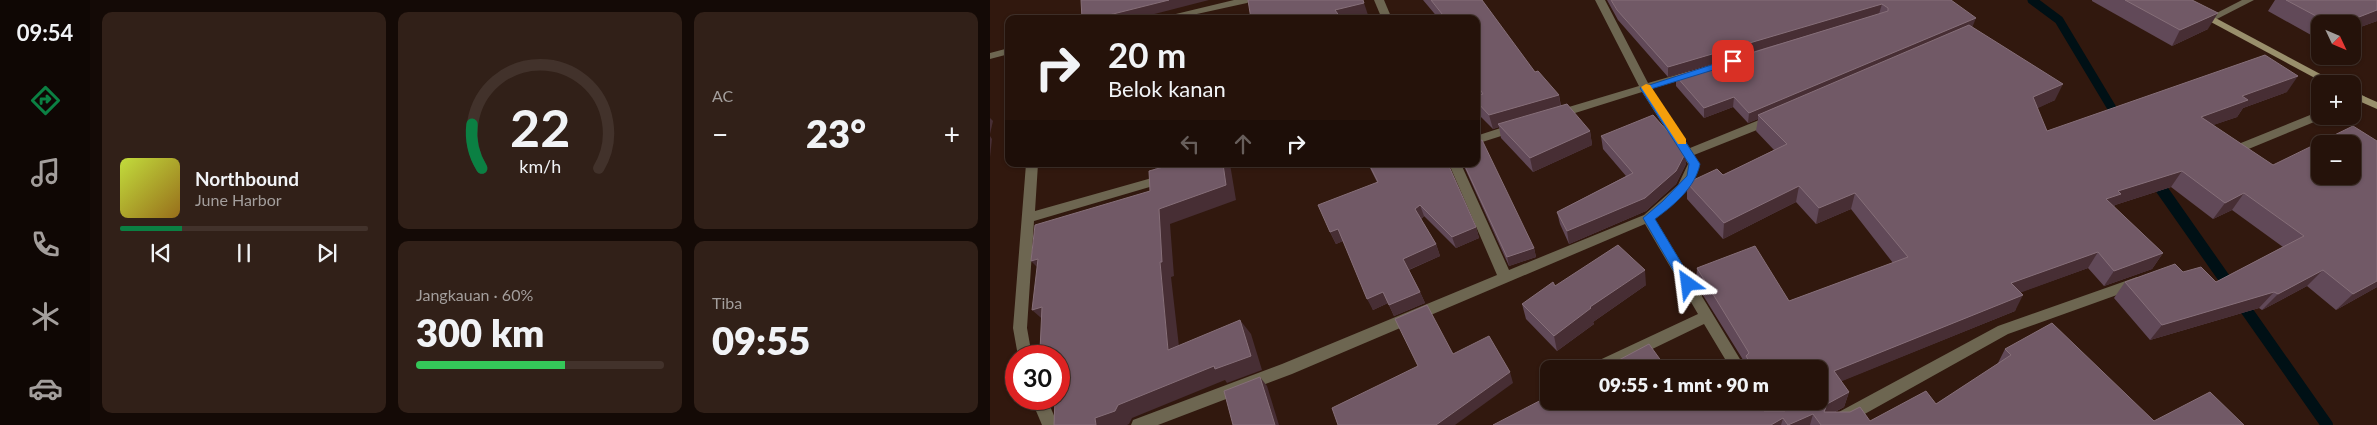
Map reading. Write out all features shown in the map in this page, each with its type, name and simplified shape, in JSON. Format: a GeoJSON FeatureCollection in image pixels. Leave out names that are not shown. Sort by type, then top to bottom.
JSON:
{"type":"FeatureCollection","features":[{"type":"Feature","properties":{"kind":"street"},"geometry":{"type":"LineString","coordinates":[[1179,15],[1247,0]]}},
{"type":"Feature","properties":{"kind":"street"},"geometry":{"type":"LineString","coordinates":[[1379,0],[1385,15]]}},
{"type":"Feature","properties":{"kind":"street"},"geometry":{"type":"LineString","coordinates":[[1139,425],[1287,369],[1648,218],[1667,204],[1692,177],[1694,164],[1645,88],[1600,0]]}},
{"type":"Feature","properties":{"kind":"street"},"geometry":{"type":"LineString","coordinates":[[2175,0],[2317,75]]}},
{"type":"Feature","properties":{"kind":"street"},"geometry":{"type":"LineString","coordinates":[[2210,19],[2249,0]]}},
{"type":"Feature","properties":{"kind":"street"},"geometry":{"type":"LineString","coordinates":[[1212,8],[1215,15]]}},
{"type":"Feature","properties":{"kind":"street"},"geometry":{"type":"LineString","coordinates":[[990,56],[1005,53]]}},
{"type":"Feature","properties":{"kind":"street"},"geometry":{"type":"LineString","coordinates":[[1480,139],[1698,72]]}},
{"type":"Feature","properties":{"kind":"street"},"geometry":{"type":"LineString","coordinates":[[2361,100],[2377,106]]}},
{"type":"Feature","properties":{"kind":"street"},"geometry":{"type":"LineString","coordinates":[[1688,152],[1781,116]]}},
{"type":"Feature","properties":{"kind":"street"},"geometry":{"type":"LineString","coordinates":[[2227,152],[2311,119]]}},
{"type":"Feature","properties":{"kind":"street"},"geometry":{"type":"LineString","coordinates":[[1023,345],[1020,328],[1032,167]]}},
{"type":"Feature","properties":{"kind":"street"},"geometry":{"type":"LineString","coordinates":[[1456,167],[1505,277]]}},
{"type":"Feature","properties":{"kind":"street"},"geometry":{"type":"LineString","coordinates":[[1027,218],[1177,175]]}},
{"type":"Feature","properties":{"kind":"street"},"geometry":{"type":"LineString","coordinates":[[1648,218],[1734,360]]}},
{"type":"Feature","properties":{"kind":"street"},"geometry":{"type":"LineString","coordinates":[[1830,425],[2003,330],[2149,277]]}},
{"type":"Feature","properties":{"kind":"street"},"geometry":{"type":"LineString","coordinates":[[1615,360],[1707,316]]}},
{"type":"Feature","properties":{"kind":"street"},"geometry":{"type":"LineString","coordinates":[[1044,410],[1050,425]]}},
{"type":"Feature","properties":{"kind":"street"},"geometry":{"type":"LineString","coordinates":[[1763,410],[1772,425]]}},
{"type":"Feature","properties":{"kind":"building"},"geometry":{"type":"Polygon","coordinates":[[[1081,0],[1169,0],[1109,15],[1082,15],[1081,0]]]}},
{"type":"Feature","properties":{"kind":"building"},"geometry":{"type":"Polygon","coordinates":[[[1248,0],[1363,0],[1364,3],[1335,10],[1339,15],[1250,15],[1248,0]]]}},
{"type":"Feature","properties":{"kind":"building"},"geometry":{"type":"Polygon","coordinates":[[[1431,0],[1482,0],[1535,72],[1538,71],[1559,95],[1489,115],[1480,105],[1480,95],[1483,94],[1480,89],[1480,15],[1443,15],[1431,0]]]}},
{"type":"Feature","properties":{"kind":"building"},"geometry":{"type":"Polygon","coordinates":[[[1611,0],[1951,0],[1976,18],[1749,113],[1734,97],[1704,108],[1676,76],[1888,11],[1888,8],[1882,4],[1668,67],[1617,10],[1611,0]]]}},
{"type":"Feature","properties":{"kind":"building"},"geometry":{"type":"Polygon","coordinates":[[[2125,0],[2192,0],[2218,13],[2180,30],[2125,0]]]}},
{"type":"Feature","properties":{"kind":"building"},"geometry":{"type":"Polygon","coordinates":[[[2286,0],[2377,0],[2377,10],[2361,16],[2314,15],[2286,0]]]}},
{"type":"Feature","properties":{"kind":"building"},"geometry":{"type":"Polygon","coordinates":[[[1969,25],[2063,84],[2033,97],[2047,131],[2265,55],[2298,76],[2242,96],[2248,100],[2201,117],[2273,165],[2311,146],[2311,185],[2361,185],[2361,135],[2335,135],[2353,126],[2377,141],[2377,281],[2353,294],[2323,270],[2278,294],[2274,292],[2162,325],[2125,282],[2175,264],[2183,272],[2201,267],[2216,282],[2304,236],[2244,193],[2225,203],[2182,171],[2118,191],[2121,194],[2106,199],[2163,253],[2114,271],[2098,252],[2011,283],[2023,295],[1834,371],[1849,392],[1828,403],[1828,360],[1748,360],[1746,356],[1749,353],[1697,268],[1755,246],[1789,301],[1908,257],[1855,193],[1819,208],[1799,186],[1724,223],[1687,183],[1717,169],[1723,175],[1787,144],[1758,115],[1969,25]]]}},
{"type":"Feature","properties":{"kind":"building"},"geometry":{"type":"Polygon","coordinates":[[[1567,104],[1590,131],[1530,158],[1498,124],[1567,104]]]}},
{"type":"Feature","properties":{"kind":"building"},"geometry":{"type":"Polygon","coordinates":[[[1653,115],[1686,152],[1676,171],[1645,198],[1567,231],[1557,212],[1633,173],[1601,136],[1653,115]]]}},
{"type":"Feature","properties":{"kind":"building"},"geometry":{"type":"Polygon","coordinates":[[[1482,140],[1534,248],[1507,257],[1465,167],[1480,167],[1480,141],[1482,140]]]}},
{"type":"Feature","properties":{"kind":"building"},"geometry":{"type":"Polygon","coordinates":[[[1163,167],[1223,167],[1226,185],[1159,209],[1162,262],[1160,262],[1168,350],[1240,320],[1251,356],[1215,369],[1214,366],[1118,405],[1115,411],[1095,418],[1096,425],[1054,425],[1055,410],[1070,410],[1070,345],[1040,345],[1042,307],[1032,310],[1038,259],[1031,261],[1035,225],[1150,191],[1149,171],[1163,167]]]}},
{"type":"Feature","properties":{"kind":"building"},"geometry":{"type":"Polygon","coordinates":[[[1370,167],[1449,167],[1476,227],[1452,237],[1420,205],[1415,209],[1436,244],[1403,259],[1420,292],[1389,305],[1383,292],[1367,299],[1338,229],[1330,232],[1318,205],[1378,182],[1370,167]]]}},
{"type":"Feature","properties":{"kind":"building"},"geometry":{"type":"Polygon","coordinates":[[[1618,245],[1645,270],[1590,307],[1554,336],[1522,304],[1553,282],[1555,286],[1618,245]]]}},
{"type":"Feature","properties":{"kind":"building"},"geometry":{"type":"Polygon","coordinates":[[[1427,305],[1453,354],[1489,336],[1510,372],[1436,425],[1338,425],[1332,408],[1418,366],[1395,319],[1427,305]]]}},
{"type":"Feature","properties":{"kind":"building"},"geometry":{"type":"Polygon","coordinates":[[[2052,323],[2154,421],[2210,392],[2244,425],[1821,425],[1813,414],[1788,425],[1783,418],[1771,425],[1493,425],[1540,401],[1540,410],[1825,410],[1824,412],[1850,412],[1860,407],[1870,421],[1926,391],[1936,404],[2011,355],[2005,349],[2052,323]]]}},
{"type":"Feature","properties":{"kind":"building"},"geometry":{"type":"Polygon","coordinates":[[[1649,344],[1661,360],[1619,360],[1649,344]]]}},
{"type":"Feature","properties":{"kind":"building"},"geometry":{"type":"Polygon","coordinates":[[[1260,377],[1275,425],[1233,425],[1224,391],[1260,377]]]}},
{"type":"Feature","properties":{"kind":"waterway"},"geometry":{"type":"LineString","coordinates":[[2032,0],[2059,20],[2119,120]]}},
{"type":"Feature","properties":{"kind":"waterway"},"geometry":{"type":"LineString","coordinates":[[2155,179],[2159,185]]}},
{"type":"Feature","properties":{"kind":"waterway"},"geometry":{"type":"LineString","coordinates":[[2158,184],[2327,425]]}},
{"type":"Feature","properties":{"kind":"slow traffic"},"geometry":{"type":"LineString","coordinates":[[1646,87],[1682,142]]}},
{"type":"Feature","properties":{"kind":"route"},"geometry":{"type":"LineString","coordinates":[[1688,284],[1648,218],[1667,204],[1692,177],[1694,164],[1645,88],[1733,61]]}}]}
